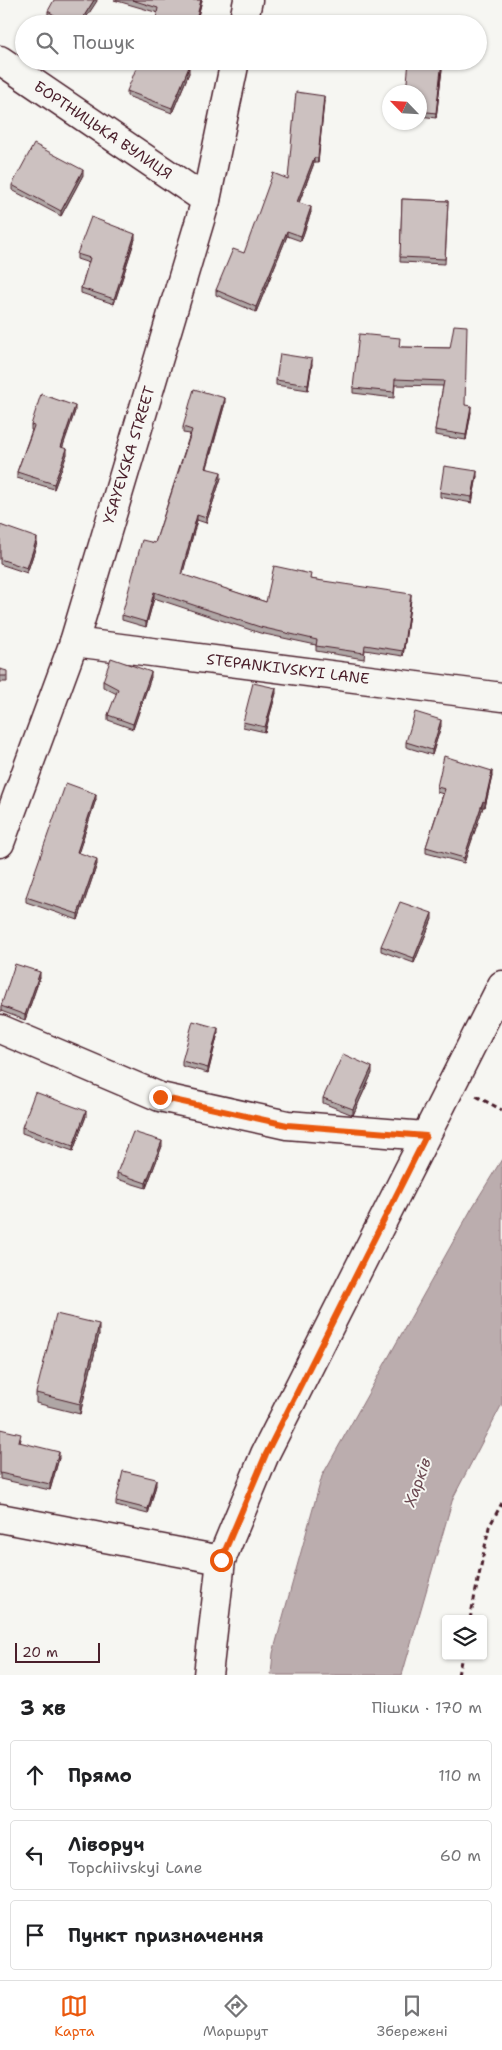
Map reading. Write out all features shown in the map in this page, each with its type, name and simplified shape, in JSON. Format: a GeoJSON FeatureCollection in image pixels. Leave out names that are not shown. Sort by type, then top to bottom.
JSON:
{"type":"FeatureCollection","features":[{"type":"Feature","properties":{"kind":"street"},"geometry":{"type":"LineString","coordinates":[[245,15],[248,0]]}},
{"type":"Feature","properties":{"kind":"street","name":"БОРТНИЦЬКА ВУЛИЦЯ"},"geometry":{"type":"LineString","coordinates":[[0,60],[206,200]]}},
{"type":"Feature","properties":{"kind":"street","name":"YSAYEVSKA STREET"},"geometry":{"type":"LineString","coordinates":[[0,842],[74,642],[206,200],[233,70]]}},
{"type":"Feature","properties":{"kind":"street","name":"STEPANKIVSKYI LANE"},"geometry":{"type":"LineString","coordinates":[[74,642],[502,697]]}},
{"type":"Feature","properties":{"kind":"street"},"geometry":{"type":"LineString","coordinates":[[208,1675],[221,1560],[266,1454],[454,1084],[502,985]]}},
{"type":"Feature","properties":{"kind":"street"},"geometry":{"type":"LineString","coordinates":[[0,1029],[160,1097],[287,1125],[426,1136]]}},
{"type":"Feature","properties":{"kind":"street"},"geometry":{"type":"LineString","coordinates":[[0,1518],[221,1560]]}},
{"type":"Feature","properties":{"kind":"path"},"geometry":{"type":"LineString","coordinates":[[471,1615],[489,1528],[502,1503]]}},
{"type":"Feature","properties":{"kind":"path"},"geometry":{"type":"LineString","coordinates":[[458,1675],[461,1660]]}},
{"type":"Feature","properties":{"kind":"water","name":"Харків"},"geometry":{"type":"Polygon","coordinates":[[[502,1159],[502,1404],[453,1498],[402,1675],[271,1675],[273,1653],[322,1476],[472,1208],[502,1159]]]}},
{"type":"Feature","properties":{"kind":"building"},"geometry":{"type":"Polygon","coordinates":[[[54,0],[94,0],[85,15],[54,15],[48,11],[54,0]]]}},
{"type":"Feature","properties":{"kind":"building"},"geometry":{"type":"Polygon","coordinates":[[[132,0],[201,0],[197,15],[157,15],[158,8],[132,0]]]}},
{"type":"Feature","properties":{"kind":"building"},"geometry":{"type":"Polygon","coordinates":[[[135,70],[188,70],[172,108],[127,91],[135,70]]]}},
{"type":"Feature","properties":{"kind":"building"},"geometry":{"type":"Polygon","coordinates":[[[408,70],[441,70],[436,113],[427,112],[427,85],[407,85],[408,70]]]}},
{"type":"Feature","properties":{"kind":"building"},"geometry":{"type":"Polygon","coordinates":[[[296,92],[324,96],[318,158],[314,158],[297,202],[311,207],[301,236],[287,231],[256,307],[216,290],[233,249],[244,253],[273,173],[288,179],[296,92]]]}},
{"type":"Feature","properties":{"kind":"building"},"geometry":{"type":"Polygon","coordinates":[[[34,144],[83,170],[61,211],[12,185],[34,144]]]}},
{"type":"Feature","properties":{"kind":"building"},"geometry":{"type":"Polygon","coordinates":[[[402,199],[448,201],[445,259],[400,257],[402,199]]]}},
{"type":"Feature","properties":{"kind":"building"},"geometry":{"type":"Polygon","coordinates":[[[91,217],[135,234],[114,299],[81,288],[90,258],[77,254],[91,217]]]}},
{"type":"Feature","properties":{"kind":"building"},"geometry":{"type":"Polygon","coordinates":[[[454,325],[467,326],[465,405],[471,406],[466,435],[435,430],[444,381],[395,379],[394,392],[353,388],[359,334],[400,338],[399,347],[450,348],[454,325]]]}},
{"type":"Feature","properties":{"kind":"building"},"geometry":{"type":"Polygon","coordinates":[[[280,354],[312,359],[308,385],[276,380],[280,354]]]}},
{"type":"Feature","properties":{"kind":"building"},"geometry":{"type":"Polygon","coordinates":[[[194,389],[225,398],[205,468],[221,472],[206,518],[197,515],[181,574],[266,602],[274,566],[311,574],[310,579],[411,594],[403,651],[365,645],[364,653],[316,646],[317,640],[260,627],[154,592],[146,622],[122,615],[142,540],[155,543],[192,430],[183,427],[194,389]]]}},
{"type":"Feature","properties":{"kind":"building"},"geometry":{"type":"Polygon","coordinates":[[[41,394],[75,406],[61,447],[67,449],[54,484],[17,472],[34,426],[31,425],[41,394]]]}},
{"type":"Feature","properties":{"kind":"building"},"geometry":{"type":"Polygon","coordinates":[[[444,466],[477,471],[472,497],[440,492],[444,466]]]}},
{"type":"Feature","properties":{"kind":"building"},"geometry":{"type":"Polygon","coordinates":[[[0,525],[37,538],[27,568],[0,559],[0,525]]]}},
{"type":"Feature","properties":{"kind":"building"},"geometry":{"type":"Polygon","coordinates":[[[111,658],[151,672],[133,724],[108,715],[118,689],[103,681],[111,658]]]}},
{"type":"Feature","properties":{"kind":"building"},"geometry":{"type":"Polygon","coordinates":[[[0,669],[7,671],[7,676],[0,676],[0,669]]]}},
{"type":"Feature","properties":{"kind":"building"},"geometry":{"type":"Polygon","coordinates":[[[253,683],[276,688],[265,727],[243,722],[253,683]]]}},
{"type":"Feature","properties":{"kind":"building"},"geometry":{"type":"Polygon","coordinates":[[[415,712],[441,720],[432,750],[406,742],[415,712]]]}},
{"type":"Feature","properties":{"kind":"building"},"geometry":{"type":"Polygon","coordinates":[[[444,756],[492,771],[485,802],[483,801],[464,858],[426,847],[445,789],[437,787],[444,756]]]}},
{"type":"Feature","properties":{"kind":"building"},"geometry":{"type":"Polygon","coordinates":[[[66,783],[96,794],[77,852],[97,859],[78,914],[26,897],[66,783]]]}},
{"type":"Feature","properties":{"kind":"building"},"geometry":{"type":"Polygon","coordinates":[[[400,902],[432,913],[414,958],[381,946],[400,902]]]}},
{"type":"Feature","properties":{"kind":"building"},"geometry":{"type":"Polygon","coordinates":[[[15,964],[40,972],[25,1015],[1,1006],[15,964]]]}},
{"type":"Feature","properties":{"kind":"building"},"geometry":{"type":"Polygon","coordinates":[[[193,1021],[218,1028],[208,1068],[182,1061],[193,1021]]]}},
{"type":"Feature","properties":{"kind":"building"},"geometry":{"type":"Polygon","coordinates":[[[343,1054],[372,1067],[353,1109],[323,1098],[343,1054]]]}},
{"type":"Feature","properties":{"kind":"building"},"geometry":{"type":"Polygon","coordinates":[[[35,1092],[86,1111],[73,1146],[22,1127],[35,1092]]]}},
{"type":"Feature","properties":{"kind":"building"},"geometry":{"type":"Polygon","coordinates":[[[133,1132],[162,1141],[146,1183],[117,1173],[133,1132]]]}},
{"type":"Feature","properties":{"kind":"building"},"geometry":{"type":"Polygon","coordinates":[[[56,1314],[99,1324],[80,1404],[36,1393],[56,1314]]]}},
{"type":"Feature","properties":{"kind":"building"},"geometry":{"type":"Polygon","coordinates":[[[0,1429],[21,1434],[19,1442],[59,1452],[50,1484],[0,1473],[0,1429]]]}},
{"type":"Feature","properties":{"kind":"building"},"geometry":{"type":"Polygon","coordinates":[[[123,1471],[156,1479],[148,1509],[116,1501],[123,1471]]]}},
{"type":"Feature","properties":{"kind":"route"},"geometry":{"type":"LineString","coordinates":[[160,1097],[287,1125],[426,1136],[266,1454],[221,1560]]}}]}
